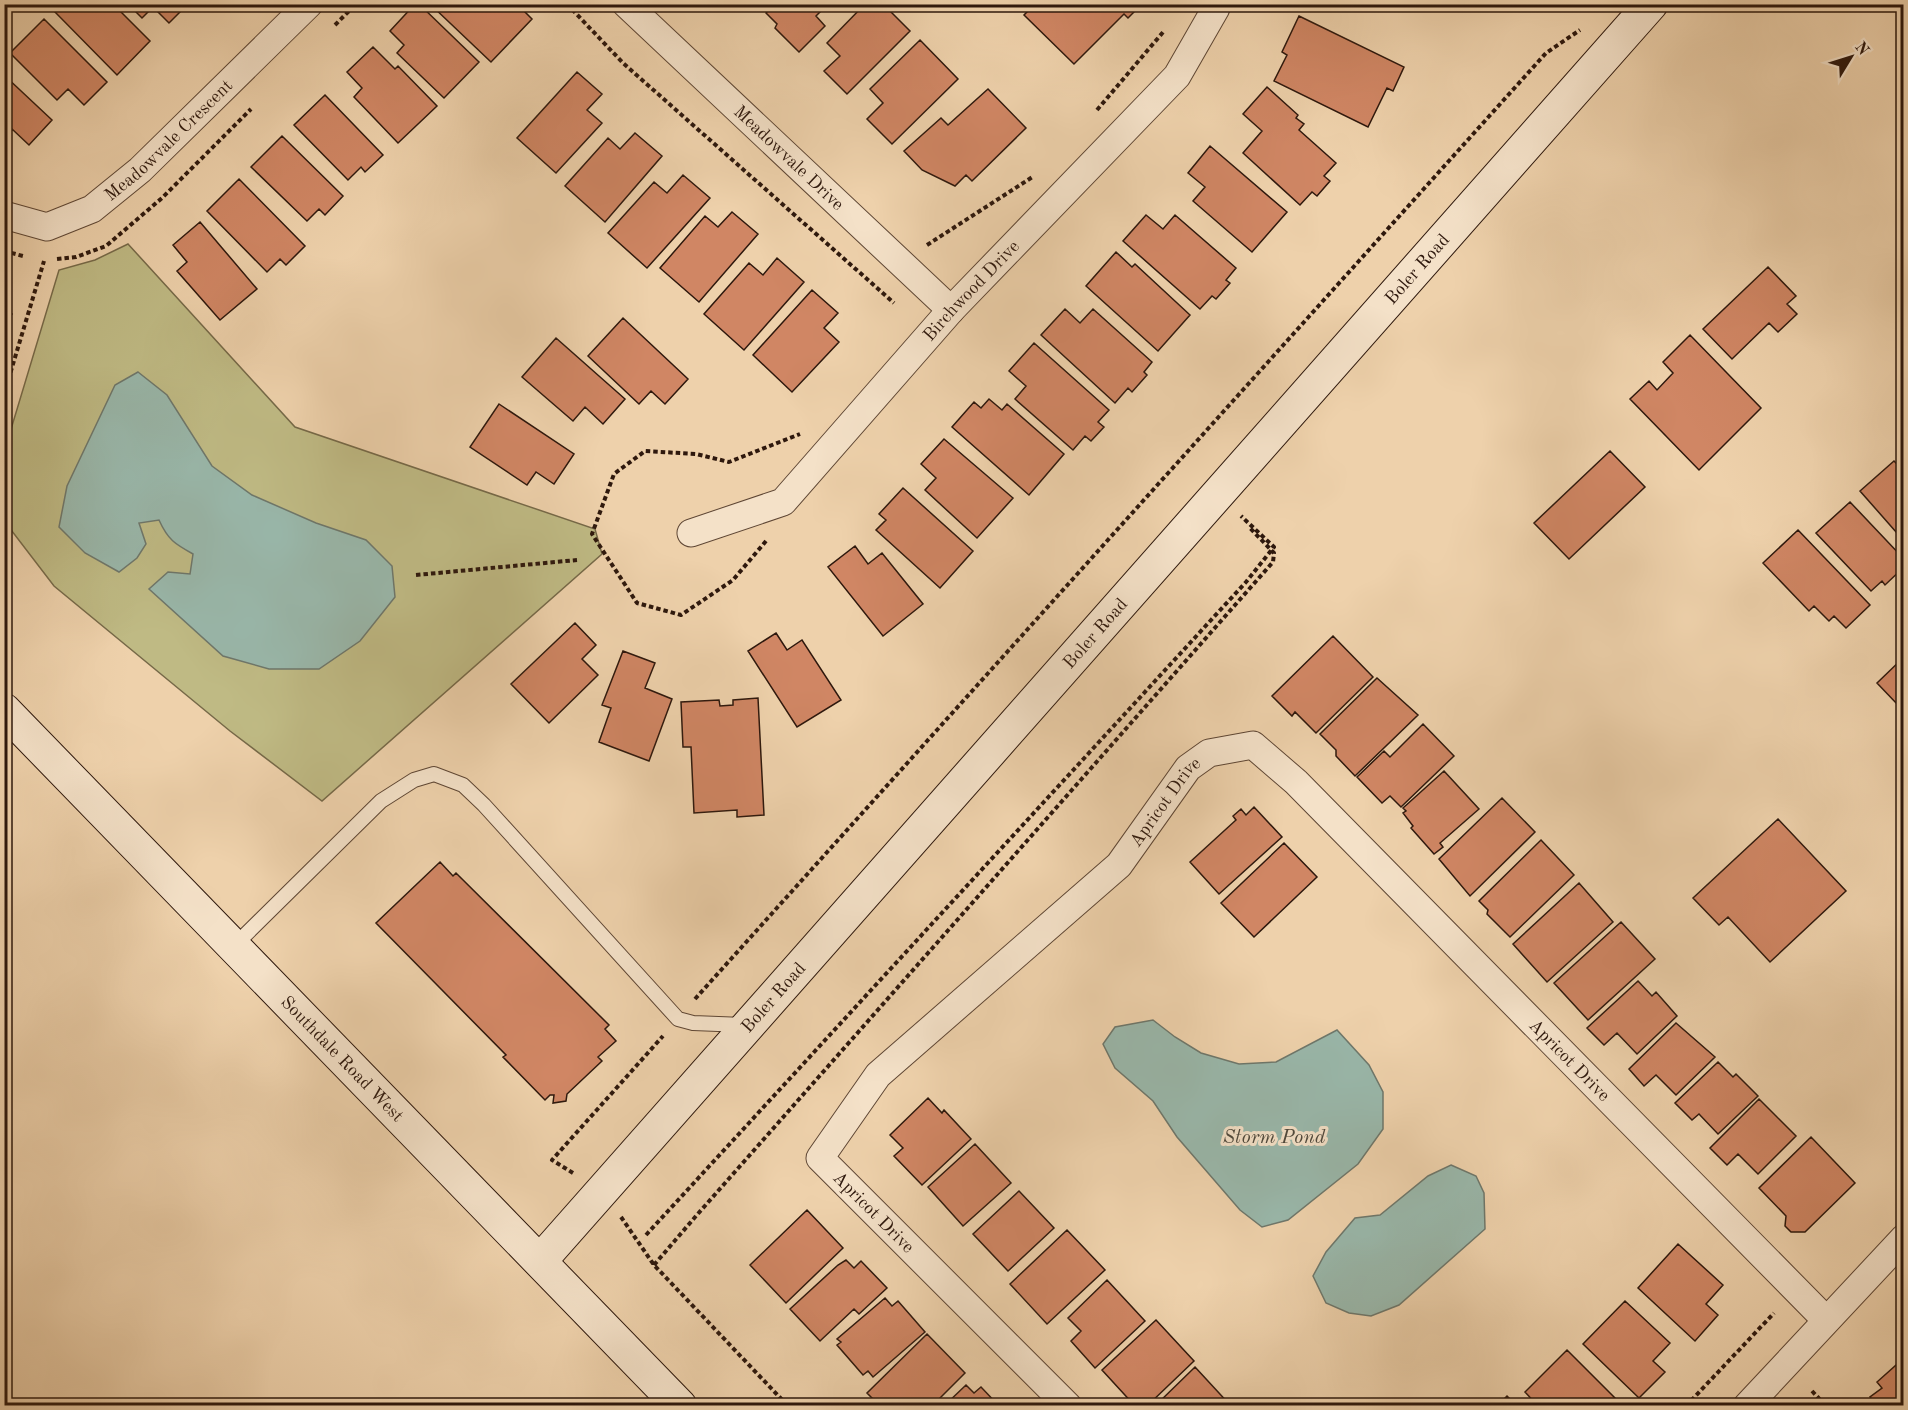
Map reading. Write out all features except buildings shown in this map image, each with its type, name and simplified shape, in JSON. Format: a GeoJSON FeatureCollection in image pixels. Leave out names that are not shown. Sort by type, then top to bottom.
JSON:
{"type":"FeatureCollection","features":[{"type":"Feature","properties":{"kind":"street","name":"Meadowvale Crescent"},"geometry":{"type":"LineString","coordinates":[[4,215],[47,227],[92,209],[140,170],[309,4]]}},
{"type":"Feature","properties":{"kind":"street","name":"Meadowvale Drive"},"geometry":{"type":"LineString","coordinates":[[626,4],[951,310]]}},
{"type":"Feature","properties":{"kind":"street","name":"Birchwood Drive"},"geometry":{"type":"LineString","coordinates":[[691,533],[783,502],[951,310],[1177,76],[1216,8],[1216,4]]}},
{"type":"Feature","properties":{"kind":"street","name":"Boler Road"},"geometry":{"type":"LineString","coordinates":[[540,1261],[748,1025],[1225,500],[1651,4]]}},
{"type":"Feature","properties":{"kind":"street","name":"Southdale Road West"},"geometry":{"type":"LineString","coordinates":[[4,710],[680,1406]]}},
{"type":"Feature","properties":{"kind":"street","name":"Apricot Drive"},"geometry":{"type":"LineString","coordinates":[[1068,1406],[820,1158],[878,1075],[1119,865],[1188,768],[1209,753],[1253,745],[1304,790],[1826,1320]]}},
{"type":"Feature","properties":{"kind":"street"},"geometry":{"type":"LineString","coordinates":[[1758,1402],[1826,1320],[1904,1238]]}},
{"type":"Feature","properties":{"kind":"lane"},"geometry":{"type":"LineString","coordinates":[[234,946],[381,801],[414,780],[434,774],[463,785],[484,805],[678,1018],[693,1023],[748,1025]]}},
{"type":"Feature","properties":{"kind":"path"},"geometry":{"type":"LineString","coordinates":[[567,4],[623,63],[903,311]]}},
{"type":"Feature","properties":{"kind":"path"},"geometry":{"type":"LineString","coordinates":[[1094,113],[1168,26]]}},
{"type":"Feature","properties":{"kind":"path"},"geometry":{"type":"LineString","coordinates":[[788,1406],[654,1265],[603,1190],[552,1160],[1546,53],[1582,29]]}},
{"type":"Feature","properties":{"kind":"path"},"geometry":{"type":"LineString","coordinates":[[920,250],[1040,172]]}},
{"type":"Feature","properties":{"kind":"path"},"geometry":{"type":"LineString","coordinates":[[4,394],[44,261]]}},
{"type":"Feature","properties":{"kind":"path"},"geometry":{"type":"LineString","coordinates":[[646,1235],[1238,590],[1274,547],[1225,500]]}},
{"type":"Feature","properties":{"kind":"path"},"geometry":{"type":"LineString","coordinates":[[654,1265],[1273,562],[1274,553],[1225,500]]}},
{"type":"Feature","properties":{"kind":"path"},"geometry":{"type":"LineString","coordinates":[[416,575],[577,560]]}},
{"type":"Feature","properties":{"kind":"path"},"geometry":{"type":"LineString","coordinates":[[1686,1406],[1776,1310]]}},
{"type":"Feature","properties":{"kind":"path"},"geometry":{"type":"LineString","coordinates":[[1812,1391],[1826,1406]]}},
{"type":"Feature","properties":{"kind":"shaded area"},"geometry":{"type":"Polygon","coordinates":[[[128,244],[295,427],[595,529],[602,554],[322,801],[230,731],[54,586],[5,522],[5,449],[59,270],[95,260],[128,244]]]}},
{"type":"Feature","properties":{"kind":"water"},"geometry":{"type":"Polygon","coordinates":[[[138,372],[167,395],[212,466],[252,495],[316,523],[366,540],[392,566],[395,597],[360,641],[319,669],[269,669],[223,656],[149,589],[168,572],[190,574],[193,554],[173,541],[159,520],[139,523],[146,544],[137,558],[119,572],[85,553],[59,527],[67,486],[115,385],[138,372]]]}},
{"type":"Feature","properties":{"kind":"water","name":"Storm Pond"},"geometry":{"type":"Polygon","coordinates":[[[1153,1020],[1201,1053],[1239,1064],[1276,1062],[1337,1030],[1369,1065],[1383,1092],[1383,1129],[1358,1164],[1288,1220],[1262,1227],[1240,1210],[1177,1137],[1153,1101],[1115,1068],[1103,1044],[1115,1027],[1153,1020]]]}},
{"type":"Feature","properties":{"kind":"water"},"geometry":{"type":"Polygon","coordinates":[[[1451,1165],[1476,1176],[1484,1193],[1485,1229],[1399,1305],[1371,1316],[1349,1313],[1326,1303],[1313,1276],[1326,1252],[1355,1218],[1380,1215],[1428,1176],[1451,1165]]]}}]}
